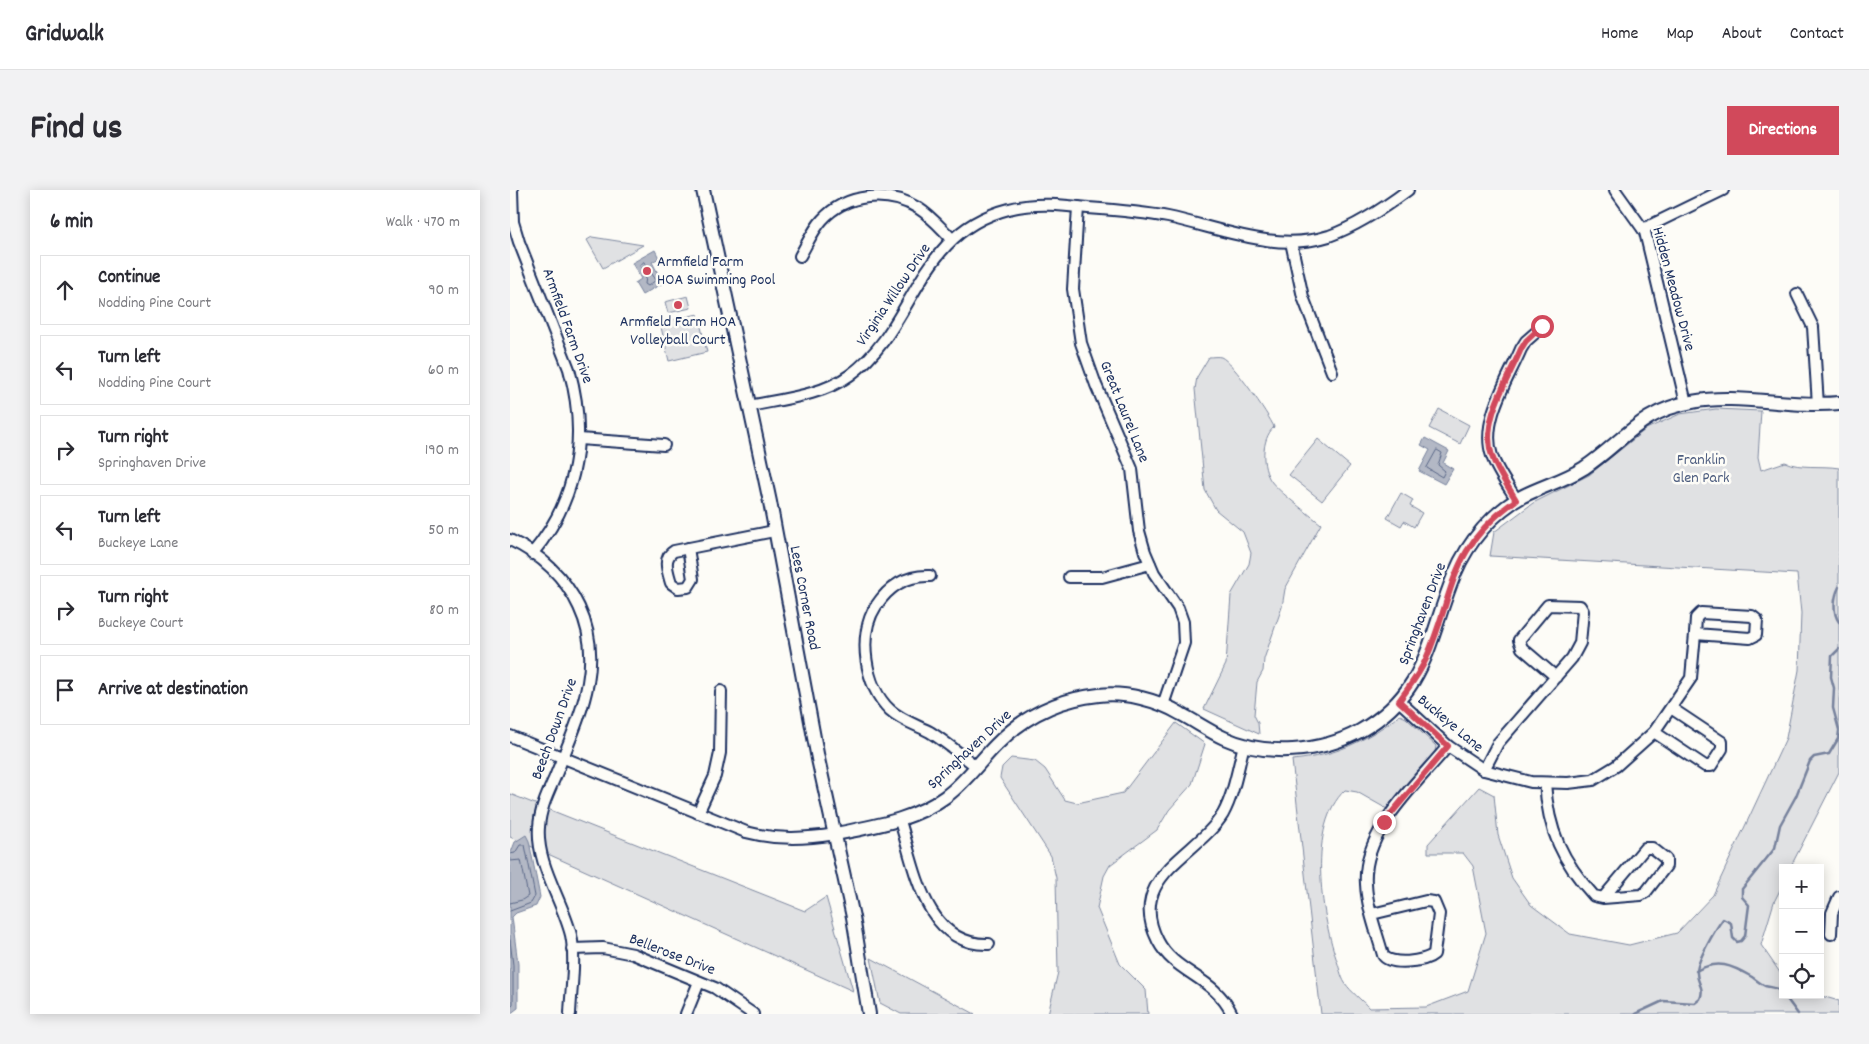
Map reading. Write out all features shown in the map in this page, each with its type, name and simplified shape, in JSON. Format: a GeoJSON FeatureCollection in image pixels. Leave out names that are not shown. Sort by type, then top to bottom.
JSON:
{"type":"FeatureCollection","features":[{"type":"Feature","properties":{"kind":"street","name":"Armfield Farm Drive"},"geometry":{"type":"LineString","coordinates":[[512,190],[512,231],[569,369],[578,411],[579,439],[573,478],[552,527],[532,554]]}},
{"type":"Feature","properties":{"kind":"street","name":"Lees Corner Road"},"geometry":{"type":"LineString","coordinates":[[703,190],[749,406],[818,759],[836,834],[869,1014]]}},
{"type":"Feature","properties":{"kind":"street","name":"Virginia Willow Drive"},"geometry":{"type":"LineString","coordinates":[[749,406],[822,390],[861,367],[886,338],[927,268],[952,240],[979,220],[1010,208],[1045,204],[1157,215],[1247,236],[1291,242],[1328,236],[1362,220],[1396,193],[1408,190]]}},
{"type":"Feature","properties":{"kind":"street","name":"Hidden Meadow Drive"},"geometry":{"type":"LineString","coordinates":[[1615,190],[1643,229],[1654,263],[1686,403]]}},
{"type":"Feature","properties":{"kind":"street"},"geometry":{"type":"LineString","coordinates":[[1643,229],[1723,190]]}},
{"type":"Feature","properties":{"kind":"street"},"geometry":{"type":"LineString","coordinates":[[800,256],[824,218],[842,205],[869,196],[893,197],[918,207],[952,240]]}},
{"type":"Feature","properties":{"kind":"street","name":"Great Laurel Lane"},"geometry":{"type":"LineString","coordinates":[[1078,207],[1073,279],[1075,309],[1081,343],[1096,385],[1132,469],[1139,531],[1150,564],[1178,608],[1184,629],[1182,649],[1163,705]]}},
{"type":"Feature","properties":{"kind":"street"},"geometry":{"type":"LineString","coordinates":[[1291,242],[1302,297],[1332,372]]}},
{"type":"Feature","properties":{"kind":"street"},"geometry":{"type":"LineString","coordinates":[[1797,294],[1808,315],[1814,336],[1818,405]]}},
{"type":"Feature","properties":{"kind":"street"},"geometry":{"type":"LineString","coordinates":[[1516,500],[1494,461],[1489,446],[1489,428],[1521,349],[1526,341],[1542,326]]}},
{"type":"Feature","properties":{"kind":"street","name":"Springhaven Drive"},"geometry":{"type":"LineString","coordinates":[[510,736],[737,829],[766,837],[805,839],[900,821],[932,806],[947,795],[1012,730],[1053,706],[1101,695],[1129,696],[1163,705],[1226,739],[1244,745],[1282,750],[1326,745],[1360,731],[1399,701],[1426,660],[1451,583],[1464,554],[1482,529],[1516,500],[1587,466],[1626,432],[1647,418],[1686,403],[1732,400],[1818,405],[1839,403]]}},
{"type":"Feature","properties":{"kind":"street"},"geometry":{"type":"LineString","coordinates":[[579,439],[664,445]]}},
{"type":"Feature","properties":{"kind":"street"},"geometry":{"type":"LineString","coordinates":[[688,548],[774,531]]}},
{"type":"Feature","properties":{"kind":"street","name":"Beech Down Drive"},"geometry":{"type":"LineString","coordinates":[[510,540],[550,566],[571,593],[584,618],[590,645],[591,666],[586,698],[540,814],[539,841],[570,933],[572,949],[570,1014]]}},
{"type":"Feature","properties":{"kind":"street"},"geometry":{"type":"LineString","coordinates":[[1069,578],[1102,577],[1150,564]]}},
{"type":"Feature","properties":{"kind":"street"},"geometry":{"type":"LineString","coordinates":[[930,576],[916,575],[907,578],[890,589],[876,606],[866,634],[871,675],[880,698],[892,712],[934,735],[976,766]]}},
{"type":"Feature","properties":{"kind":"street"},"geometry":{"type":"LineString","coordinates":[[1484,770],[1498,743],[1556,677],[1579,647],[1583,611],[1580,606],[1548,605],[1519,640],[1522,648],[1556,677]]}},
{"type":"Feature","properties":{"kind":"street","name":"Buckeye Lane"},"geometry":{"type":"LineString","coordinates":[[1399,701],[1448,746],[1484,770],[1516,779],[1545,783],[1592,780],[1616,766],[1654,732],[1671,708],[1693,671],[1695,634],[1696,618],[1701,613],[1752,616],[1757,620],[1756,634],[1750,638],[1695,634]]}},
{"type":"Feature","properties":{"kind":"street"},"geometry":{"type":"LineString","coordinates":[[698,812],[715,776],[720,753],[721,691]]}},
{"type":"Feature","properties":{"kind":"street"},"geometry":{"type":"LineString","coordinates":[[1654,732],[1705,766],[1711,766],[1722,749],[1722,742],[1671,708]]}},
{"type":"Feature","properties":{"kind":"street"},"geometry":{"type":"LineString","coordinates":[[1232,1014],[1214,987],[1177,963],[1162,948],[1152,928],[1150,907],[1162,875],[1174,862],[1204,837],[1224,812],[1244,745]]}},
{"type":"Feature","properties":{"kind":"street"},"geometry":{"type":"LineString","coordinates":[[1372,914],[1426,901],[1434,902],[1439,914],[1434,954],[1426,958],[1389,962],[1383,955],[1372,914],[1366,879],[1367,861],[1374,839],[1384,822],[1448,746]]}},
{"type":"Feature","properties":{"kind":"street"},"geometry":{"type":"LineString","coordinates":[[1545,783],[1548,807],[1558,846],[1594,896],[1603,898],[1641,895],[1646,892],[1666,866],[1666,859],[1652,848],[1644,848],[1603,898]]}},
{"type":"Feature","properties":{"kind":"street"},"geometry":{"type":"LineString","coordinates":[[900,821],[924,897],[936,918],[960,939],[979,945],[990,944]]}},
{"type":"Feature","properties":{"kind":"street"},"geometry":{"type":"LineString","coordinates":[[1831,934],[1832,913],[1839,897]]}},
{"type":"Feature","properties":{"kind":"street","name":"Bellerose Drive"},"geometry":{"type":"LineString","coordinates":[[572,949],[603,948],[621,951],[715,988],[753,1014]]}},
{"type":"Feature","properties":{"kind":"street"},"geometry":{"type":"LineString","coordinates":[[686,1014],[699,982]]}},
{"type":"Feature","properties":{"kind":"green space"},"geometry":{"type":"Polygon","coordinates":[[[592,237],[643,245],[603,268],[587,240],[592,237]]]}},
{"type":"Feature","properties":{"kind":"green space","name":"Armfield Farm HOA Volleyball Court"},"geometry":{"type":"Polygon","coordinates":[[[688,296],[691,308],[668,313],[665,302],[688,296]]]}},
{"type":"Feature","properties":{"kind":"green space"},"geometry":{"type":"Polygon","coordinates":[[[698,314],[707,352],[669,361],[660,323],[698,314]]]}},
{"type":"Feature","properties":{"kind":"green space"},"geometry":{"type":"Polygon","coordinates":[[[1209,357],[1221,357],[1233,368],[1258,401],[1274,427],[1267,439],[1264,453],[1265,468],[1271,481],[1287,497],[1321,524],[1285,589],[1282,607],[1264,659],[1263,671],[1257,682],[1254,715],[1258,723],[1259,734],[1204,709],[1226,664],[1231,595],[1249,564],[1251,553],[1243,532],[1216,510],[1205,490],[1195,389],[1197,377],[1209,357]]]}},
{"type":"Feature","properties":{"kind":"green space"},"geometry":{"type":"Polygon","coordinates":[[[1439,409],[1469,425],[1460,444],[1429,428],[1439,409]]]}},
{"type":"Feature","properties":{"kind":"green space","name":"Franklin Glen Park"},"geometry":{"type":"Polygon","coordinates":[[[1716,409],[1761,411],[1758,457],[1761,470],[1785,462],[1804,466],[1839,468],[1839,772],[1792,864],[1779,864],[1779,892],[1774,902],[1761,945],[1779,971],[1779,999],[1824,999],[1824,997],[1839,1001],[1839,1014],[1321,1014],[1292,760],[1323,755],[1349,746],[1362,740],[1400,715],[1406,718],[1436,746],[1435,752],[1387,809],[1357,792],[1345,790],[1333,806],[1325,825],[1321,847],[1322,895],[1341,975],[1350,990],[1369,1008],[1426,1007],[1468,991],[1486,933],[1473,866],[1463,853],[1428,853],[1428,844],[1479,787],[1494,795],[1498,835],[1512,878],[1531,905],[1570,934],[1629,945],[1677,933],[1713,895],[1786,738],[1799,670],[1801,613],[1797,574],[1490,556],[1494,532],[1533,503],[1589,475],[1646,429],[1680,414],[1716,409]]]}},
{"type":"Feature","properties":{"kind":"green space"},"geometry":{"type":"Polygon","coordinates":[[[1318,439],[1350,466],[1322,501],[1289,475],[1318,439]]]}},
{"type":"Feature","properties":{"kind":"green space"},"geometry":{"type":"Polygon","coordinates":[[[1401,493],[1413,500],[1410,506],[1422,513],[1414,527],[1404,521],[1401,526],[1387,518],[1401,493]]]}},
{"type":"Feature","properties":{"kind":"green space"},"geometry":{"type":"Polygon","coordinates":[[[1176,723],[1205,744],[1192,784],[1169,810],[1157,830],[1110,865],[1104,876],[1097,908],[1120,964],[1146,990],[1148,1014],[1048,1014],[1058,972],[1056,878],[1051,856],[1000,778],[1002,767],[1011,758],[1035,761],[1045,769],[1065,800],[1077,803],[1123,793],[1176,723]]]}},
{"type":"Feature","properties":{"kind":"green space"},"geometry":{"type":"Polygon","coordinates":[[[510,794],[805,911],[826,897],[853,991],[510,837],[510,794]]]}},
{"type":"Feature","properties":{"kind":"green space"},"geometry":{"type":"Polygon","coordinates":[[[871,958],[975,1014],[901,1014],[880,1003],[871,958]]]}},
{"type":"Feature","properties":{"kind":"water","name":"Armfield Farm HOA Swimming Pool"},"geometry":{"type":"Polygon","coordinates":[[[655,250],[659,258],[652,262],[663,283],[642,295],[635,283],[641,279],[632,263],[655,250]]]}},
{"type":"Feature","properties":{"kind":"water"},"geometry":{"type":"Polygon","coordinates":[[[1425,438],[1449,451],[1443,463],[1453,469],[1444,484],[1419,471],[1430,450],[1421,445],[1425,438]]]}},
{"type":"Feature","properties":{"kind":"water"},"geometry":{"type":"Polygon","coordinates":[[[526,835],[529,841],[540,897],[536,906],[516,913],[512,917],[518,964],[518,1008],[510,1014],[510,855],[515,842],[526,835]]]}},
{"type":"Feature","properties":{"kind":"waterway"},"geometry":{"type":"LineString","coordinates":[[1839,587],[1835,604],[1835,614],[1839,622]]}},
{"type":"Feature","properties":{"kind":"waterway"},"geometry":{"type":"LineString","coordinates":[[1839,649],[1832,656],[1831,677],[1834,688],[1833,708],[1839,730]]}},
{"type":"Feature","properties":{"kind":"waterway"},"geometry":{"type":"LineString","coordinates":[[1635,1014],[1663,1001],[1695,1003],[1700,999],[1702,991],[1697,973],[1707,945],[1723,919],[1731,923],[1733,938],[1737,942],[1741,941],[1745,936],[1749,905],[1742,897],[1742,889],[1775,848],[1780,825],[1796,796],[1810,761],[1814,757],[1829,754],[1838,739],[1839,731]]}},
{"type":"Feature","properties":{"kind":"waterway"},"geometry":{"type":"LineString","coordinates":[[1696,971],[1711,965],[1724,965],[1737,969],[1765,986],[1779,990]]}},
{"type":"Feature","properties":{"kind":"waterway"},"geometry":{"type":"LineString","coordinates":[[1787,999],[1798,1014]]}},
{"type":"Feature","properties":{"kind":"place","name":"Armfield Farm HOA Swimming Pool"},"geometry":{"type":"Point","coordinates":[647,271]}},
{"type":"Feature","properties":{"kind":"place","name":"Armfield Farm HOA Volleyball Court"},"geometry":{"type":"Point","coordinates":[678,305]}},
{"type":"Feature","properties":{"kind":"route"},"geometry":{"type":"LineString","coordinates":[[1384,822],[1448,746],[1399,701],[1426,660],[1456,568],[1464,554],[1482,529],[1516,500],[1491,454],[1489,428],[1521,349],[1526,341],[1542,326]]}}]}
